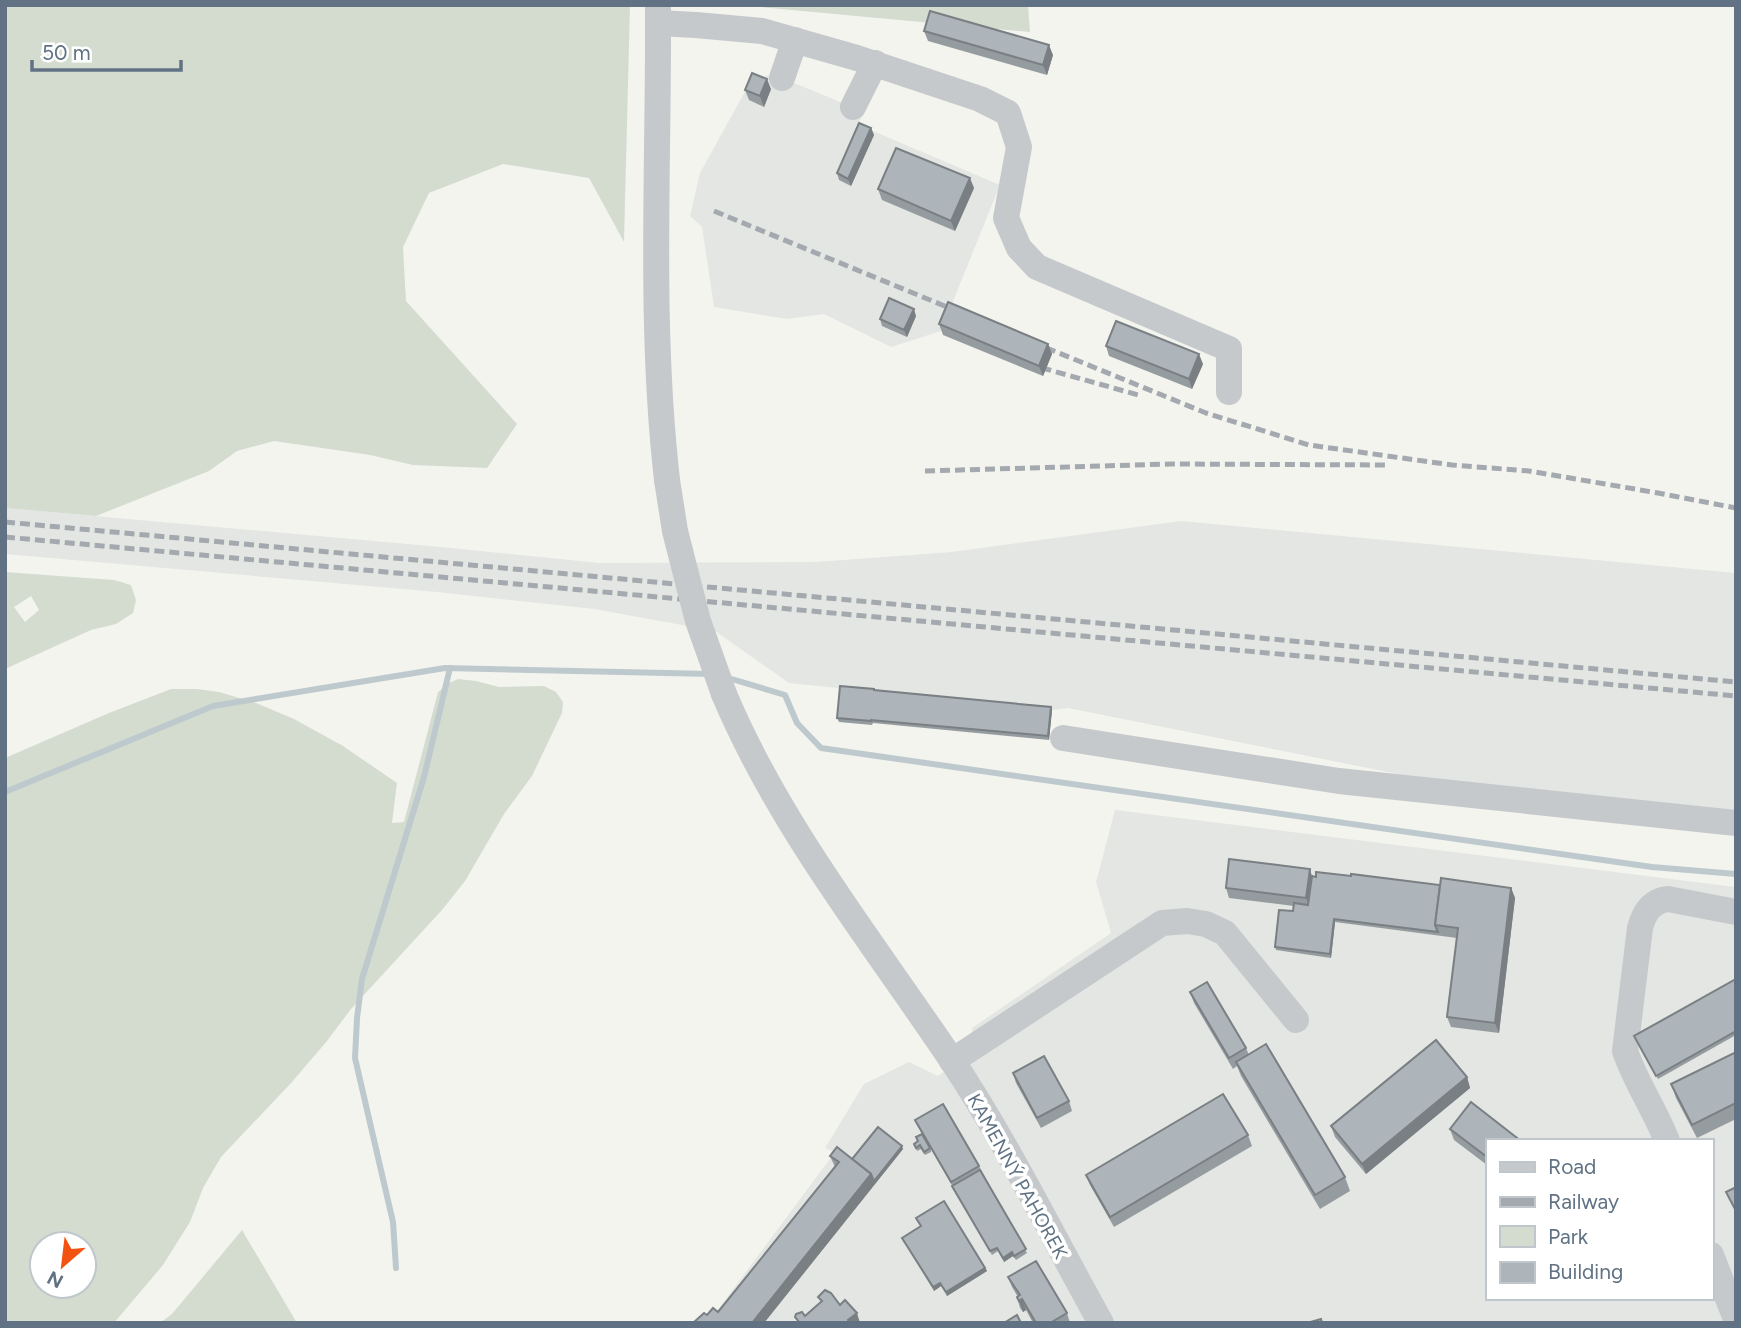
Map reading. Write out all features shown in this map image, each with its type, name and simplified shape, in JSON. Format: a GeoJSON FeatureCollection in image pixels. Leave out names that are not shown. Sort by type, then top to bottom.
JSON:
{"type":"FeatureCollection","features":[{"type":"Feature","properties":{"kind":"street"},"geometry":{"type":"LineString","coordinates":[[658,14],[696,24],[762,31],[795,40],[875,63],[981,99],[1008,113],[1019,147],[1006,218],[1019,248],[1037,267],[1229,349],[1229,392]]}},
{"type":"Feature","properties":{"kind":"street","name":"KAMENNÝ PAHOREK"},"geometry":{"type":"LineString","coordinates":[[658,14],[657,353],[661,434],[675,531],[695,610],[724,694],[751,755],[807,851],[952,1060],[1009,1155],[1101,1323]]}},
{"type":"Feature","properties":{"kind":"street"},"geometry":{"type":"LineString","coordinates":[[782,78],[795,40]]}},
{"type":"Feature","properties":{"kind":"street"},"geometry":{"type":"LineString","coordinates":[[853,107],[875,63]]}},
{"type":"Feature","properties":{"kind":"street"},"geometry":{"type":"LineString","coordinates":[[995,183],[1004,156],[1019,147]]}},
{"type":"Feature","properties":{"kind":"street"},"geometry":{"type":"LineString","coordinates":[[1063,738],[1339,781],[1736,823]]}},
{"type":"Feature","properties":{"kind":"street"},"geometry":{"type":"LineString","coordinates":[[1666,1139],[1625,1051],[1643,918],[1654,904],[1668,899],[1736,912]]}},
{"type":"Feature","properties":{"kind":"street"},"geometry":{"type":"LineString","coordinates":[[952,1060],[1162,923],[1187,921],[1206,924],[1225,933],[1296,1020]]}},
{"type":"Feature","properties":{"kind":"street"},"geometry":{"type":"LineString","coordinates":[[1713,1260],[1736,1319]]}},
{"type":"Feature","properties":{"kind":"shaded area"},"geometry":{"type":"Polygon","coordinates":[[[775,75],[862,111],[859,125],[1000,185],[941,331],[891,347],[824,314],[787,319],[714,307],[702,227],[690,216],[700,173],[753,77],[775,75]]]}},
{"type":"Feature","properties":{"kind":"shaded area"},"geometry":{"type":"Polygon","coordinates":[[[5,508],[599,563],[816,562],[952,552],[1181,521],[1736,573],[1736,810],[1408,776],[1068,708],[1052,710],[789,683],[715,631],[594,609],[437,592],[5,554],[5,508]]]}},
{"type":"Feature","properties":{"kind":"shaded area"},"geometry":{"type":"Polygon","coordinates":[[[1115,810],[1736,887],[1736,1323],[708,1323],[835,1152],[825,1148],[864,1084],[909,1062],[938,1076],[974,1049],[972,1028],[1111,933],[1096,882],[1115,810]]]}},
{"type":"Feature","properties":{"kind":"green space"},"geometry":{"type":"Polygon","coordinates":[[[5,5],[630,5],[624,242],[589,178],[503,164],[429,193],[403,247],[406,301],[517,424],[487,468],[413,465],[370,455],[274,441],[237,451],[209,471],[96,516],[5,508],[5,5]]]}},
{"type":"Feature","properties":{"kind":"green space"},"geometry":{"type":"Polygon","coordinates":[[[739,5],[1028,5],[1030,32],[739,5]]]}},
{"type":"Feature","properties":{"kind":"green space"},"geometry":{"type":"Polygon","coordinates":[[[5,572],[114,580],[131,585],[136,600],[133,613],[116,624],[91,630],[5,669],[5,572]],[[31,596],[14,607],[25,622],[39,610],[31,596]]]}},
{"type":"Feature","properties":{"kind":"green space"},"geometry":{"type":"Polygon","coordinates":[[[458,679],[499,687],[544,686],[556,692],[563,702],[562,713],[532,776],[504,814],[465,881],[442,910],[351,1009],[292,1082],[221,1157],[203,1188],[190,1222],[163,1265],[114,1323],[5,1323],[5,758],[171,689],[219,692],[256,703],[294,719],[343,746],[397,783],[392,823],[404,822],[438,692],[458,679]]]}},
{"type":"Feature","properties":{"kind":"green space"},"geometry":{"type":"Polygon","coordinates":[[[242,1230],[297,1323],[160,1323],[172,1314],[242,1230]]]}},
{"type":"Feature","properties":{"kind":"building"},"geometry":{"type":"Polygon","coordinates":[[[930,11],[1049,45],[1043,65],[924,31],[930,11]]]}},
{"type":"Feature","properties":{"kind":"building"},"geometry":{"type":"Polygon","coordinates":[[[752,73],[767,79],[760,96],[745,90],[752,73]]]}},
{"type":"Feature","properties":{"kind":"building"},"geometry":{"type":"Polygon","coordinates":[[[859,123],[871,128],[848,179],[837,173],[859,123]]]}},
{"type":"Feature","properties":{"kind":"building"},"geometry":{"type":"Polygon","coordinates":[[[896,148],[970,178],[951,221],[878,189],[896,148]]]}},
{"type":"Feature","properties":{"kind":"building"},"geometry":{"type":"Polygon","coordinates":[[[889,298],[914,309],[904,330],[880,319],[889,298]]]}},
{"type":"Feature","properties":{"kind":"building"},"geometry":{"type":"Polygon","coordinates":[[[948,302],[1048,344],[1039,366],[939,324],[948,302]]]}},
{"type":"Feature","properties":{"kind":"building"},"geometry":{"type":"Polygon","coordinates":[[[1116,321],[1199,354],[1189,379],[1106,346],[1116,321]]]}},
{"type":"Feature","properties":{"kind":"building"},"geometry":{"type":"Polygon","coordinates":[[[840,686],[1051,707],[1048,736],[837,718],[840,686]]]}},
{"type":"Feature","properties":{"kind":"building"},"geometry":{"type":"Polygon","coordinates":[[[1229,859],[1310,869],[1306,898],[1226,888],[1229,859]]]}},
{"type":"Feature","properties":{"kind":"building"},"geometry":{"type":"Polygon","coordinates":[[[1316,872],[1440,885],[1435,925],[1438,932],[1334,919],[1330,954],[1275,947],[1279,910],[1293,911],[1294,903],[1308,905],[1312,876],[1316,877],[1316,872]]]}},
{"type":"Feature","properties":{"kind":"building"},"geometry":{"type":"Polygon","coordinates":[[[1441,878],[1511,888],[1495,1023],[1447,1017],[1458,928],[1435,925],[1441,878]]]}},
{"type":"Feature","properties":{"kind":"building"},"geometry":{"type":"Polygon","coordinates":[[[1736,979],[1736,1031],[1656,1076],[1634,1036],[1736,979]]]}},
{"type":"Feature","properties":{"kind":"building"},"geometry":{"type":"Polygon","coordinates":[[[1207,982],[1246,1048],[1229,1058],[1190,992],[1207,982]]]}},
{"type":"Feature","properties":{"kind":"building"},"geometry":{"type":"Polygon","coordinates":[[[1436,1040],[1467,1077],[1362,1164],[1331,1126],[1436,1040]]]}},
{"type":"Feature","properties":{"kind":"building"},"geometry":{"type":"Polygon","coordinates":[[[1266,1044],[1345,1177],[1315,1195],[1236,1062],[1266,1044]]]}},
{"type":"Feature","properties":{"kind":"building"},"geometry":{"type":"Polygon","coordinates":[[[1736,1052],[1736,1103],[1692,1125],[1671,1084],[1736,1052]]]}},
{"type":"Feature","properties":{"kind":"building"},"geometry":{"type":"Polygon","coordinates":[[[1044,1056],[1069,1101],[1037,1118],[1013,1073],[1044,1056]]]}},
{"type":"Feature","properties":{"kind":"building"},"geometry":{"type":"Polygon","coordinates":[[[1223,1094],[1248,1135],[1110,1217],[1086,1175],[1223,1094]]]}},
{"type":"Feature","properties":{"kind":"building"},"geometry":{"type":"Polygon","coordinates":[[[1471,1102],[1518,1139],[1486,1139],[1486,1156],[1450,1129],[1471,1102]]]}},
{"type":"Feature","properties":{"kind":"building"},"geometry":{"type":"Polygon","coordinates":[[[943,1104],[979,1166],[951,1182],[915,1120],[943,1104]]]}},
{"type":"Feature","properties":{"kind":"building"},"geometry":{"type":"Polygon","coordinates":[[[878,1127],[902,1146],[874,1181],[871,1174],[852,1159],[878,1127]]]}},
{"type":"Feature","properties":{"kind":"building"},"geometry":{"type":"Polygon","coordinates":[[[922,1134],[930,1148],[924,1152],[920,1145],[916,1148],[914,1144],[918,1141],[916,1137],[922,1134]]]}},
{"type":"Feature","properties":{"kind":"building"},"geometry":{"type":"Polygon","coordinates":[[[837,1147],[871,1174],[752,1323],[693,1323],[713,1308],[718,1312],[839,1162],[830,1156],[837,1147]]]}},
{"type":"Feature","properties":{"kind":"building"},"geometry":{"type":"Polygon","coordinates":[[[980,1170],[1026,1249],[1014,1256],[1012,1252],[1003,1258],[997,1248],[990,1251],[952,1186],[980,1170]]]}},
{"type":"Feature","properties":{"kind":"building"},"geometry":{"type":"Polygon","coordinates":[[[1736,1187],[1736,1211],[1726,1192],[1736,1187]]]}},
{"type":"Feature","properties":{"kind":"building"},"geometry":{"type":"Polygon","coordinates":[[[944,1201],[985,1268],[946,1292],[940,1283],[933,1287],[902,1238],[921,1226],[916,1218],[944,1201]]]}},
{"type":"Feature","properties":{"kind":"building"},"geometry":{"type":"Polygon","coordinates":[[[1036,1261],[1067,1313],[1050,1323],[1036,1323],[1022,1299],[1019,1301],[1017,1297],[1020,1295],[1008,1277],[1036,1261]]]}},
{"type":"Feature","properties":{"kind":"building"},"geometry":{"type":"Polygon","coordinates":[[[825,1290],[831,1293],[840,1305],[845,1300],[857,1313],[848,1320],[850,1323],[797,1323],[796,1314],[802,1312],[805,1316],[822,1301],[818,1297],[825,1290]]]}},
{"type":"Feature","properties":{"kind":"building"},"geometry":{"type":"Polygon","coordinates":[[[1017,1315],[1021,1323],[1004,1323],[1017,1315]]]}},
{"type":"Feature","properties":{"kind":"waterway"},"geometry":{"type":"LineString","coordinates":[[5,792],[213,706],[445,668],[711,674]]}},
{"type":"Feature","properties":{"kind":"waterway"},"geometry":{"type":"LineString","coordinates":[[396,1268],[393,1222],[355,1058],[357,1018],[362,979],[424,777],[450,668]]}},
{"type":"Feature","properties":{"kind":"waterway"},"geometry":{"type":"LineString","coordinates":[[725,677],[785,695],[797,723],[821,748],[1652,867],[1736,874]]}},
{"type":"Feature","properties":{"kind":"railway"},"geometry":{"type":"LineString","coordinates":[[714,211],[964,314]]}},
{"type":"Feature","properties":{"kind":"railway"},"geometry":{"type":"LineString","coordinates":[[1032,342],[1206,413],[1309,445],[1452,465],[1529,471],[1736,508]]}},
{"type":"Feature","properties":{"kind":"railway"},"geometry":{"type":"LineString","coordinates":[[1028,361],[1046,369],[1142,396]]}},
{"type":"Feature","properties":{"kind":"railway"},"geometry":{"type":"LineString","coordinates":[[925,471],[1171,464],[1389,465]]}},
{"type":"Feature","properties":{"kind":"railway"},"geometry":{"type":"LineString","coordinates":[[5,522],[1736,682]]}},
{"type":"Feature","properties":{"kind":"railway"},"geometry":{"type":"LineString","coordinates":[[5,537],[1736,696]]}}]}
